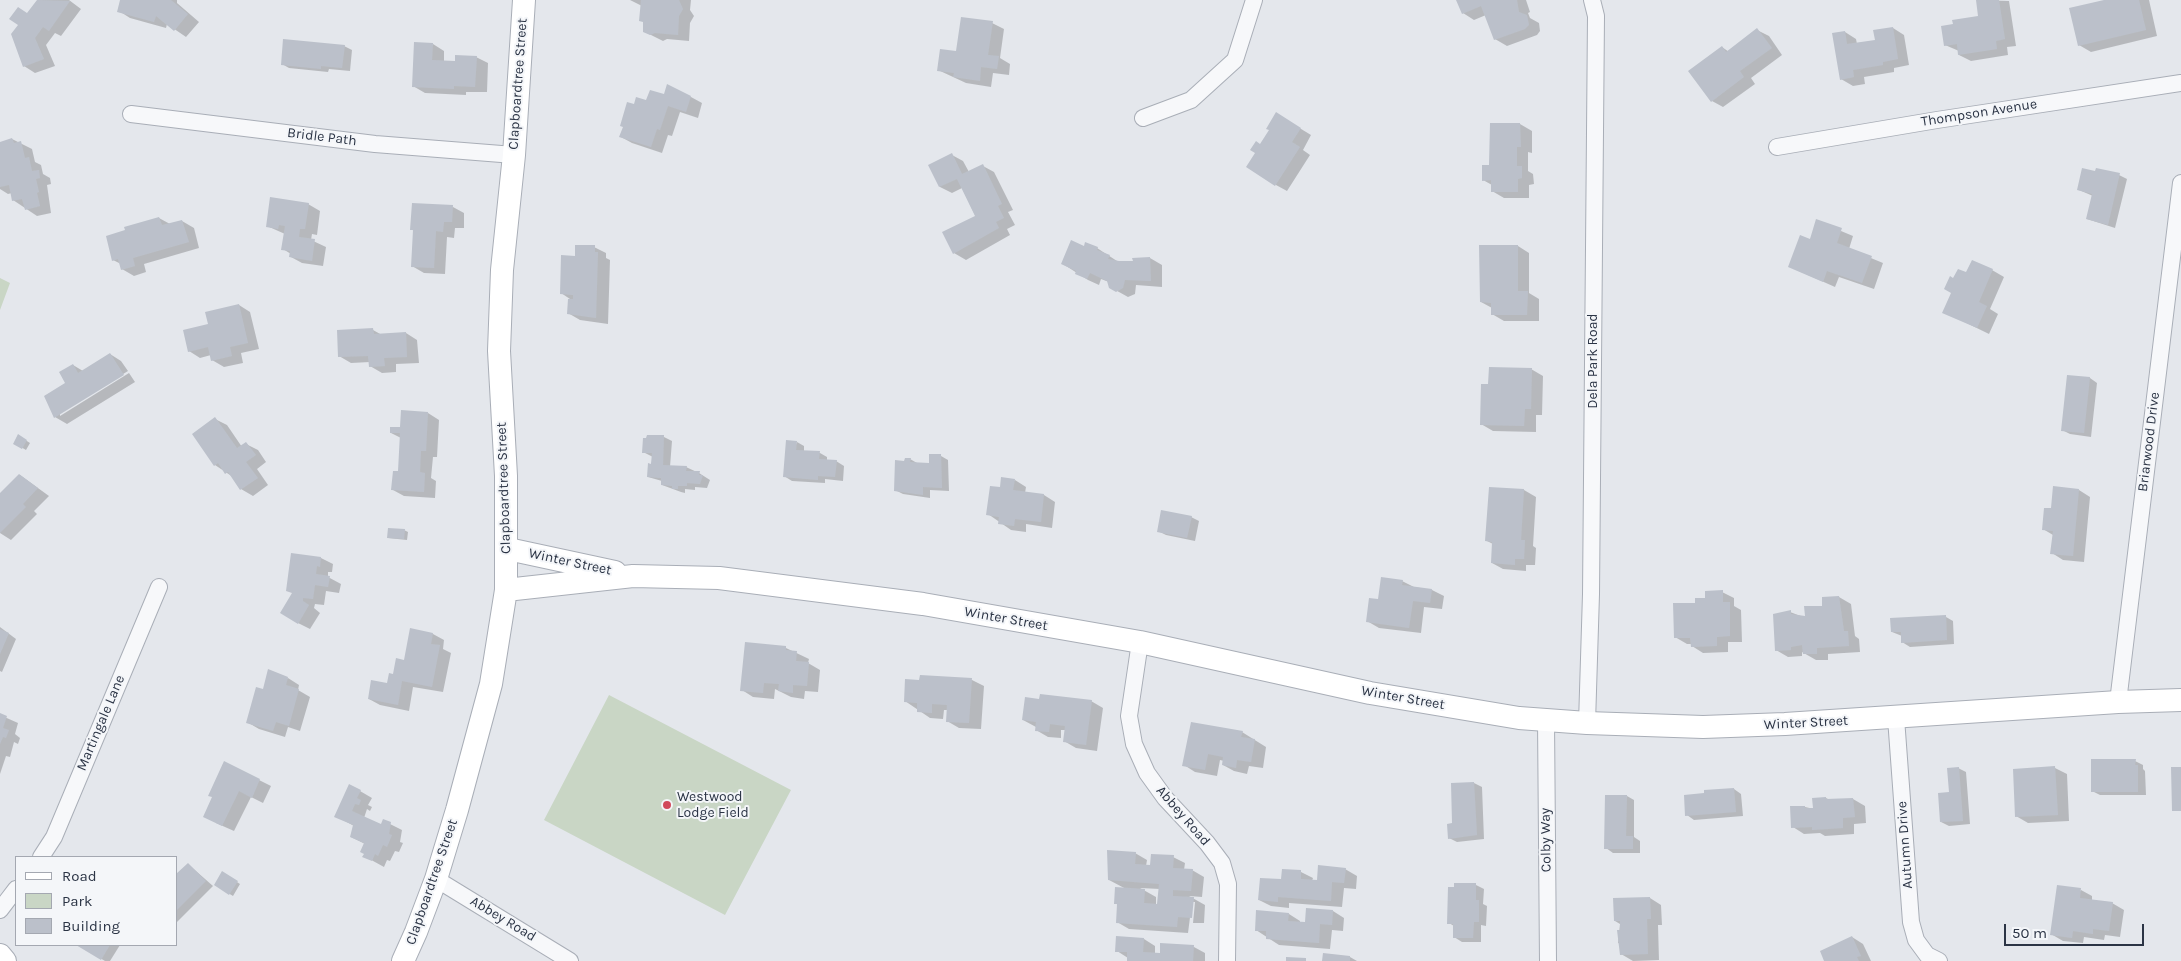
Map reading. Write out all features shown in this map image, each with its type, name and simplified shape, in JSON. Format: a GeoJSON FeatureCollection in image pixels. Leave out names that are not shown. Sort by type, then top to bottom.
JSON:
{"type":"FeatureCollection","features":[{"type":"Feature","properties":{"kind":"street","name":"Clapboardtree Street"},"geometry":{"type":"LineString","coordinates":[[403,961],[436,879],[491,684],[506,590],[508,549],[499,351],[502,270],[514,155],[524,0]]}},
{"type":"Feature","properties":{"kind":"street"},"geometry":{"type":"LineString","coordinates":[[1143,118],[1191,100],[1235,60],[1254,0]]}},
{"type":"Feature","properties":{"kind":"street","name":"Dela Park Road"},"geometry":{"type":"LineString","coordinates":[[1587,723],[1591,594],[1596,36],[1596,16],[1592,0]]}},
{"type":"Feature","properties":{"kind":"street","name":"Thompson Avenue"},"geometry":{"type":"LineString","coordinates":[[1777,147],[1937,120],[2181,83]]}},
{"type":"Feature","properties":{"kind":"street","name":"Bridle Path"},"geometry":{"type":"LineString","coordinates":[[131,114],[375,144],[514,155]]}},
{"type":"Feature","properties":{"kind":"street","name":"Briarwood Drive"},"geometry":{"type":"LineString","coordinates":[[2118,702],[2181,183]]}},
{"type":"Feature","properties":{"kind":"street","name":"Winter Street"},"geometry":{"type":"LineString","coordinates":[[508,549],[633,576]]}},
{"type":"Feature","properties":{"kind":"street","name":"Winter Street"},"geometry":{"type":"LineString","coordinates":[[506,590],[633,576],[719,578],[915,603],[1140,642],[1370,693],[1519,718],[1587,723],[1703,727],[1896,718],[2118,702],[2181,700]]}},
{"type":"Feature","properties":{"kind":"street","name":"Martingale Lane"},"geometry":{"type":"LineString","coordinates":[[41,856],[54,837],[159,587]]}},
{"type":"Feature","properties":{"kind":"street","name":"Abbey Road"},"geometry":{"type":"LineString","coordinates":[[1140,642],[1129,716],[1134,744],[1147,773],[1164,798],[1208,843],[1222,863],[1228,884],[1227,961]]}},
{"type":"Feature","properties":{"kind":"street","name":"Autumn Drive"},"geometry":{"type":"LineString","coordinates":[[1896,718],[1911,922],[1916,940],[1927,955],[1939,961]]}},
{"type":"Feature","properties":{"kind":"street","name":"Colby Way"},"geometry":{"type":"LineString","coordinates":[[1546,720],[1548,961]]}},
{"type":"Feature","properties":{"kind":"street","name":"Abbey Road"},"geometry":{"type":"LineString","coordinates":[[436,879],[570,961]]}},
{"type":"Feature","properties":{"kind":"street"},"geometry":{"type":"LineString","coordinates":[[0,910],[15,890]]}},
{"type":"Feature","properties":{"kind":"street"},"geometry":{"type":"LineString","coordinates":[[0,955],[5,961]]}},
{"type":"Feature","properties":{"kind":"green space"},"geometry":{"type":"Polygon","coordinates":[[[0,278],[10,283],[0,310],[0,278]]]}},
{"type":"Feature","properties":{"kind":"green space","name":"Westwood Lodge Field"},"geometry":{"type":"Polygon","coordinates":[[[609,695],[791,790],[725,915],[544,820],[609,695]]]}},
{"type":"Feature","properties":{"kind":"building"},"geometry":{"type":"Polygon","coordinates":[[[37,0],[70,1],[49,31],[43,27],[35,38],[44,59],[23,67],[11,34],[18,25],[9,19],[18,7],[27,13],[37,0]]]}},
{"type":"Feature","properties":{"kind":"building"},"geometry":{"type":"Polygon","coordinates":[[[120,0],[171,0],[188,14],[174,31],[156,16],[154,22],[117,12],[120,0]]]}},
{"type":"Feature","properties":{"kind":"building"},"geometry":{"type":"Polygon","coordinates":[[[641,0],[679,0],[683,9],[679,16],[678,35],[655,33],[650,35],[643,32],[643,22],[639,21],[641,0]]]}},
{"type":"Feature","properties":{"kind":"building"},"geometry":{"type":"Polygon","coordinates":[[[1456,0],[1517,0],[1519,12],[1527,15],[1529,25],[1525,29],[1494,40],[1481,6],[1462,14],[1456,0]]]}},
{"type":"Feature","properties":{"kind":"building"},"geometry":{"type":"Polygon","coordinates":[[[1976,0],[1999,0],[2005,39],[1996,41],[1997,49],[1958,55],[1957,44],[1944,46],[1941,26],[1953,24],[1952,20],[1978,16],[1976,0]]]}},
{"type":"Feature","properties":{"kind":"building"},"geometry":{"type":"Polygon","coordinates":[[[2104,0],[2139,0],[2146,30],[2078,46],[2069,8],[2104,0]]]}},
{"type":"Feature","properties":{"kind":"building"},"geometry":{"type":"Polygon","coordinates":[[[961,17],[993,21],[988,55],[999,56],[997,69],[981,67],[980,81],[953,77],[954,73],[937,71],[940,49],[956,51],[961,17]]]}},
{"type":"Feature","properties":{"kind":"building"},"geometry":{"type":"Polygon","coordinates":[[[1893,27],[1898,59],[1883,62],[1883,65],[1853,70],[1854,77],[1840,80],[1832,33],[1845,31],[1847,44],[1875,40],[1873,30],[1893,27]]]}},
{"type":"Feature","properties":{"kind":"building"},"geometry":{"type":"Polygon","coordinates":[[[1757,28],[1772,48],[1740,71],[1744,77],[1711,102],[1688,71],[1722,46],[1726,52],[1757,28]]]}},
{"type":"Feature","properties":{"kind":"building"},"geometry":{"type":"Polygon","coordinates":[[[283,39],[345,45],[342,68],[321,66],[321,69],[281,65],[283,39]]]}},
{"type":"Feature","properties":{"kind":"building"},"geometry":{"type":"Polygon","coordinates":[[[414,42],[433,43],[432,60],[455,61],[455,55],[477,56],[475,87],[454,86],[454,89],[412,87],[414,42]]]}},
{"type":"Feature","properties":{"kind":"building"},"geometry":{"type":"Polygon","coordinates":[[[667,84],[691,96],[686,112],[668,106],[660,130],[657,129],[651,147],[619,137],[623,127],[620,126],[627,102],[634,104],[636,97],[646,100],[650,90],[664,94],[667,84]]]}},
{"type":"Feature","properties":{"kind":"building"},"geometry":{"type":"Polygon","coordinates":[[[1276,112],[1301,128],[1292,142],[1300,147],[1275,186],[1246,167],[1255,153],[1250,150],[1256,141],[1260,144],[1269,130],[1266,129],[1276,112]]]}},
{"type":"Feature","properties":{"kind":"building"},"geometry":{"type":"Polygon","coordinates":[[[1490,123],[1520,123],[1521,147],[1517,147],[1517,166],[1522,166],[1522,178],[1518,179],[1518,192],[1491,192],[1491,180],[1482,181],[1482,165],[1489,165],[1490,123]]]}},
{"type":"Feature","properties":{"kind":"building"},"geometry":{"type":"Polygon","coordinates":[[[12,138],[14,143],[21,141],[25,158],[29,157],[32,171],[39,170],[40,178],[36,179],[40,206],[25,210],[22,199],[12,201],[9,185],[0,187],[0,142],[12,138]]]}},
{"type":"Feature","properties":{"kind":"building"},"geometry":{"type":"Polygon","coordinates":[[[952,153],[962,174],[983,164],[1002,204],[998,206],[1004,218],[996,222],[999,228],[953,254],[942,232],[975,216],[957,179],[939,187],[928,165],[952,153]]]}},
{"type":"Feature","properties":{"kind":"building"},"geometry":{"type":"Polygon","coordinates":[[[2082,168],[2095,171],[2096,168],[2120,173],[2108,225],[2086,219],[2092,194],[2077,190],[2082,168]]]}},
{"type":"Feature","properties":{"kind":"building"},"geometry":{"type":"Polygon","coordinates":[[[270,197],[309,203],[305,229],[300,229],[299,237],[315,239],[312,261],[289,257],[290,251],[281,250],[285,226],[279,225],[278,229],[266,227],[270,197]]]}},
{"type":"Feature","properties":{"kind":"building"},"geometry":{"type":"Polygon","coordinates":[[[412,203],[453,205],[452,222],[444,222],[443,232],[436,231],[434,268],[411,267],[413,230],[410,230],[412,203]]]}},
{"type":"Feature","properties":{"kind":"building"},"geometry":{"type":"Polygon","coordinates":[[[159,217],[162,225],[182,220],[189,242],[133,258],[135,266],[121,270],[118,259],[112,261],[106,236],[125,230],[124,227],[159,217]]]}},
{"type":"Feature","properties":{"kind":"building"},"geometry":{"type":"Polygon","coordinates":[[[1816,219],[1842,228],[1837,243],[1872,256],[1862,283],[1827,271],[1823,282],[1788,267],[1800,235],[1810,239],[1816,219]]]}},
{"type":"Feature","properties":{"kind":"building"},"geometry":{"type":"Polygon","coordinates":[[[1071,240],[1084,246],[1085,242],[1098,247],[1097,250],[1110,255],[1108,259],[1133,261],[1132,258],[1150,257],[1151,281],[1125,280],[1123,288],[1116,292],[1109,288],[1107,281],[1090,273],[1087,279],[1075,274],[1076,271],[1061,264],[1071,240]]]}},
{"type":"Feature","properties":{"kind":"building"},"geometry":{"type":"Polygon","coordinates":[[[575,245],[595,245],[595,252],[598,252],[596,318],[567,314],[568,299],[573,299],[573,295],[560,294],[561,255],[575,256],[575,245]]]}},
{"type":"Feature","properties":{"kind":"building"},"geometry":{"type":"Polygon","coordinates":[[[1479,245],[1518,245],[1518,291],[1528,291],[1527,315],[1491,315],[1491,303],[1480,302],[1479,245]]]}},
{"type":"Feature","properties":{"kind":"building"},"geometry":{"type":"Polygon","coordinates":[[[1972,260],[1993,269],[1979,302],[1987,306],[1977,328],[1942,313],[1951,293],[1944,289],[1950,276],[1953,278],[1958,269],[1966,272],[1972,260]]]}},
{"type":"Feature","properties":{"kind":"building"},"geometry":{"type":"Polygon","coordinates":[[[239,304],[248,343],[230,347],[232,356],[211,361],[208,347],[188,352],[183,330],[208,324],[205,312],[239,304]]]}},
{"type":"Feature","properties":{"kind":"building"},"geometry":{"type":"Polygon","coordinates":[[[373,328],[374,334],[406,332],[407,357],[384,358],[385,366],[369,367],[368,356],[338,357],[337,330],[373,328]]]}},
{"type":"Feature","properties":{"kind":"building"},"geometry":{"type":"Polygon","coordinates":[[[110,353],[124,375],[54,418],[44,396],[65,383],[59,372],[73,364],[78,373],[110,353]]]}},
{"type":"Feature","properties":{"kind":"building"},"geometry":{"type":"Polygon","coordinates":[[[1489,367],[1532,368],[1531,409],[1525,409],[1524,426],[1480,425],[1481,384],[1488,384],[1489,367]]]}},
{"type":"Feature","properties":{"kind":"building"},"geometry":{"type":"Polygon","coordinates":[[[2067,375],[2090,377],[2084,433],[2061,431],[2067,375]]]}},
{"type":"Feature","properties":{"kind":"building"},"geometry":{"type":"Polygon","coordinates":[[[401,410],[428,412],[426,451],[421,451],[420,472],[425,473],[424,492],[391,490],[393,471],[398,471],[400,433],[390,433],[390,427],[400,427],[401,410]]]}},
{"type":"Feature","properties":{"kind":"building"},"geometry":{"type":"Polygon","coordinates":[[[215,417],[237,448],[246,442],[256,455],[246,462],[258,478],[240,490],[228,472],[225,474],[218,463],[214,466],[192,434],[215,417]]]}},
{"type":"Feature","properties":{"kind":"building"},"geometry":{"type":"Polygon","coordinates":[[[18,434],[27,440],[22,449],[13,444],[18,434]]]}},
{"type":"Feature","properties":{"kind":"building"},"geometry":{"type":"Polygon","coordinates":[[[647,435],[664,435],[663,465],[687,466],[686,471],[700,471],[699,475],[703,475],[700,484],[687,483],[687,486],[678,486],[678,489],[672,489],[672,486],[661,485],[661,478],[647,477],[648,463],[651,464],[652,453],[642,453],[643,438],[646,438],[647,435]]]}},
{"type":"Feature","properties":{"kind":"building"},"geometry":{"type":"Polygon","coordinates":[[[786,440],[797,441],[796,450],[820,451],[819,459],[837,460],[835,477],[818,476],[818,480],[783,477],[786,440]]]}},
{"type":"Feature","properties":{"kind":"building"},"geometry":{"type":"Polygon","coordinates":[[[929,454],[941,454],[942,488],[923,487],[923,495],[894,491],[895,460],[904,461],[905,458],[911,458],[910,462],[929,463],[929,454]]]}},
{"type":"Feature","properties":{"kind":"building"},"geometry":{"type":"Polygon","coordinates":[[[19,474],[38,488],[23,504],[26,507],[0,533],[0,493],[19,474]]]}},
{"type":"Feature","properties":{"kind":"building"},"geometry":{"type":"Polygon","coordinates":[[[1001,477],[1015,479],[1013,490],[1044,494],[1041,522],[1015,519],[1014,526],[998,524],[999,517],[986,515],[990,486],[1000,487],[1001,477]]]}},
{"type":"Feature","properties":{"kind":"building"},"geometry":{"type":"Polygon","coordinates":[[[2053,486],[2079,489],[2073,556],[2050,554],[2053,531],[2042,530],[2044,508],[2051,508],[2053,486]]]}},
{"type":"Feature","properties":{"kind":"building"},"geometry":{"type":"Polygon","coordinates":[[[1489,487],[1524,489],[1521,540],[1525,540],[1524,559],[1515,559],[1515,565],[1491,563],[1492,542],[1485,541],[1489,487]]]}},
{"type":"Feature","properties":{"kind":"building"},"geometry":{"type":"Polygon","coordinates":[[[1161,510],[1192,516],[1187,538],[1157,532],[1161,510]]]}},
{"type":"Feature","properties":{"kind":"building"},"geometry":{"type":"Polygon","coordinates":[[[388,528],[405,529],[404,539],[387,538],[388,528]]]}},
{"type":"Feature","properties":{"kind":"building"},"geometry":{"type":"Polygon","coordinates":[[[291,553],[321,557],[320,567],[317,566],[316,574],[330,576],[328,587],[315,585],[313,599],[303,598],[303,601],[309,605],[298,624],[280,613],[292,593],[286,591],[291,553]]]}},
{"type":"Feature","properties":{"kind":"building"},"geometry":{"type":"Polygon","coordinates":[[[1381,577],[1403,580],[1402,585],[1432,589],[1430,603],[1413,601],[1409,628],[1366,622],[1369,598],[1378,599],[1381,577]]]}},
{"type":"Feature","properties":{"kind":"building"},"geometry":{"type":"Polygon","coordinates":[[[1723,590],[1723,602],[1730,602],[1730,636],[1717,637],[1717,646],[1691,647],[1690,638],[1674,638],[1673,603],[1695,603],[1695,598],[1705,598],[1705,591],[1723,590]]]}},
{"type":"Feature","properties":{"kind":"building"},"geometry":{"type":"Polygon","coordinates":[[[1839,596],[1844,631],[1848,631],[1849,646],[1817,648],[1817,654],[1803,654],[1802,645],[1791,647],[1791,650],[1775,651],[1773,614],[1791,610],[1791,614],[1805,616],[1804,606],[1822,606],[1822,597],[1839,596]]]}},
{"type":"Feature","properties":{"kind":"building"},"geometry":{"type":"Polygon","coordinates":[[[1946,615],[1947,640],[1901,643],[1901,632],[1891,632],[1890,618],[1946,615]]]}},
{"type":"Feature","properties":{"kind":"building"},"geometry":{"type":"Polygon","coordinates":[[[410,628],[433,633],[431,644],[440,645],[432,687],[402,681],[398,705],[368,699],[371,680],[387,683],[389,673],[393,674],[396,658],[404,660],[410,628]]]}},
{"type":"Feature","properties":{"kind":"building"},"geometry":{"type":"Polygon","coordinates":[[[0,629],[9,633],[0,654],[0,629]]]}},
{"type":"Feature","properties":{"kind":"building"},"geometry":{"type":"Polygon","coordinates":[[[745,642],[786,646],[786,650],[797,651],[796,661],[809,662],[807,686],[793,685],[793,693],[778,691],[779,684],[764,683],[763,693],[740,691],[745,642]]]}},
{"type":"Feature","properties":{"kind":"building"},"geometry":{"type":"Polygon","coordinates":[[[268,669],[288,677],[286,685],[299,689],[289,726],[276,722],[273,731],[246,723],[256,687],[263,689],[268,669]]]}},
{"type":"Feature","properties":{"kind":"building"},"geometry":{"type":"Polygon","coordinates":[[[920,675],[972,678],[969,723],[946,722],[947,705],[932,704],[932,713],[917,712],[917,703],[904,702],[905,679],[919,680],[920,675]]]}},
{"type":"Feature","properties":{"kind":"building"},"geometry":{"type":"Polygon","coordinates":[[[1040,694],[1092,700],[1086,745],[1063,742],[1065,726],[1050,724],[1049,732],[1035,731],[1036,722],[1022,720],[1025,697],[1039,699],[1040,694]]]}},
{"type":"Feature","properties":{"kind":"building"},"geometry":{"type":"Polygon","coordinates":[[[0,713],[7,716],[3,728],[9,730],[6,738],[3,737],[0,744],[0,713]]]}},
{"type":"Feature","properties":{"kind":"building"},"geometry":{"type":"Polygon","coordinates":[[[1191,722],[1243,731],[1241,737],[1255,739],[1251,762],[1237,760],[1236,768],[1222,765],[1223,757],[1208,754],[1205,770],[1182,766],[1191,722]]]}},
{"type":"Feature","properties":{"kind":"building"},"geometry":{"type":"Polygon","coordinates":[[[2091,759],[2136,759],[2135,765],[2138,765],[2138,792],[2091,792],[2091,759]]]}},
{"type":"Feature","properties":{"kind":"building"},"geometry":{"type":"Polygon","coordinates":[[[224,761],[260,779],[252,798],[239,791],[222,826],[203,817],[212,797],[208,796],[224,761]]]}},
{"type":"Feature","properties":{"kind":"building"},"geometry":{"type":"Polygon","coordinates":[[[2055,766],[2058,815],[2015,817],[2013,769],[2055,766]]]}},
{"type":"Feature","properties":{"kind":"building"},"geometry":{"type":"Polygon","coordinates":[[[1959,767],[1963,821],[1940,822],[1938,793],[1949,792],[1947,768],[1959,767]]]}},
{"type":"Feature","properties":{"kind":"building"},"geometry":{"type":"Polygon","coordinates":[[[2171,767],[2181,767],[2181,811],[2172,811],[2171,767]]]}},
{"type":"Feature","properties":{"kind":"building"},"geometry":{"type":"Polygon","coordinates":[[[1474,782],[1477,835],[1448,839],[1447,824],[1452,823],[1451,783],[1474,782]]]}},
{"type":"Feature","properties":{"kind":"building"},"geometry":{"type":"Polygon","coordinates":[[[349,784],[361,790],[357,798],[361,800],[359,805],[355,804],[352,811],[381,824],[383,819],[391,822],[389,834],[392,835],[387,847],[383,845],[378,856],[375,854],[372,861],[362,857],[364,854],[360,852],[364,843],[350,837],[353,825],[334,817],[349,784]]]}},
{"type":"Feature","properties":{"kind":"building"},"geometry":{"type":"Polygon","coordinates":[[[1734,788],[1736,812],[1685,816],[1684,795],[1704,793],[1704,790],[1734,788]]]}},
{"type":"Feature","properties":{"kind":"building"},"geometry":{"type":"Polygon","coordinates":[[[1605,795],[1627,795],[1626,836],[1633,836],[1633,849],[1604,849],[1605,795]]]}},
{"type":"Feature","properties":{"kind":"building"},"geometry":{"type":"Polygon","coordinates":[[[1826,797],[1826,799],[1853,798],[1855,817],[1843,818],[1843,828],[1812,830],[1812,827],[1791,828],[1790,806],[1813,808],[1812,798],[1826,797]]]}},
{"type":"Feature","properties":{"kind":"building"},"geometry":{"type":"Polygon","coordinates":[[[1107,850],[1136,852],[1135,864],[1150,865],[1151,854],[1174,855],[1173,868],[1193,869],[1191,891],[1173,890],[1173,896],[1194,897],[1192,918],[1178,917],[1177,927],[1116,923],[1117,904],[1114,904],[1115,887],[1145,889],[1144,903],[1157,904],[1159,884],[1108,880],[1107,850]]]}},
{"type":"Feature","properties":{"kind":"building"},"geometry":{"type":"Polygon","coordinates":[[[188,863],[206,881],[178,909],[178,872],[188,863]]]}},
{"type":"Feature","properties":{"kind":"building"},"geometry":{"type":"Polygon","coordinates":[[[1318,865],[1346,868],[1344,883],[1332,882],[1331,901],[1278,897],[1278,902],[1258,900],[1260,878],[1281,879],[1282,869],[1301,870],[1301,879],[1317,880],[1318,865]]]}},
{"type":"Feature","properties":{"kind":"building"},"geometry":{"type":"Polygon","coordinates":[[[222,871],[238,881],[229,895],[214,885],[222,871]]]}},
{"type":"Feature","properties":{"kind":"building"},"geometry":{"type":"Polygon","coordinates":[[[1454,883],[1476,883],[1476,900],[1479,900],[1479,922],[1474,922],[1473,938],[1453,938],[1453,924],[1447,924],[1448,887],[1454,887],[1454,883]]]}},
{"type":"Feature","properties":{"kind":"building"},"geometry":{"type":"Polygon","coordinates":[[[2057,885],[2081,888],[2080,898],[2113,902],[2109,931],[2093,929],[2093,934],[2073,931],[2072,938],[2050,935],[2057,885]]]}},
{"type":"Feature","properties":{"kind":"building"},"geometry":{"type":"Polygon","coordinates":[[[1650,897],[1651,919],[1647,919],[1648,954],[1620,955],[1617,930],[1620,930],[1620,921],[1614,921],[1613,898],[1650,897]]]}},
{"type":"Feature","properties":{"kind":"building"},"geometry":{"type":"Polygon","coordinates":[[[1306,908],[1333,910],[1332,925],[1320,924],[1319,943],[1266,939],[1266,931],[1255,931],[1256,910],[1289,913],[1288,921],[1305,922],[1306,908]]]}},
{"type":"Feature","properties":{"kind":"building"},"geometry":{"type":"Polygon","coordinates":[[[1116,936],[1144,938],[1143,952],[1160,953],[1160,943],[1194,945],[1193,961],[1127,961],[1127,952],[1115,952],[1116,936]]]}},
{"type":"Feature","properties":{"kind":"building"},"geometry":{"type":"Polygon","coordinates":[[[1852,936],[1861,956],[1857,957],[1859,961],[1824,961],[1820,951],[1852,936]]]}},
{"type":"Feature","properties":{"kind":"building"},"geometry":{"type":"Polygon","coordinates":[[[78,946],[109,946],[101,960],[78,946]]]}},
{"type":"Feature","properties":{"kind":"building"},"geometry":{"type":"Polygon","coordinates":[[[1323,953],[1350,956],[1350,961],[1322,961],[1323,953]]]}},
{"type":"Feature","properties":{"kind":"building"},"geometry":{"type":"Polygon","coordinates":[[[1286,957],[1306,958],[1306,961],[1286,961],[1286,957]]]}},
{"type":"Feature","properties":{"kind":"place","name":"Westwood Lodge Field"},"geometry":{"type":"Point","coordinates":[667,805]}}]}
